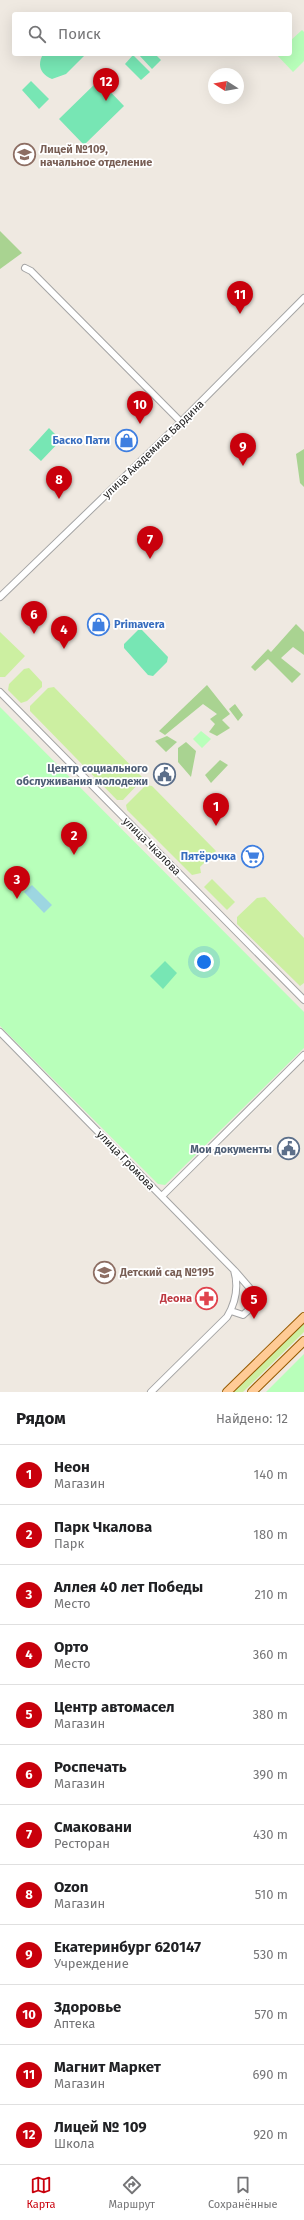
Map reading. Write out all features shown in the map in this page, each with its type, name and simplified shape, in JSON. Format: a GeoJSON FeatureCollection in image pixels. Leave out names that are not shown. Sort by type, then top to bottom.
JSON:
{"type":"FeatureCollection","features":[{"type":"Feature","properties":{"kind":"main road"},"geometry":{"type":"LineString","coordinates":[[228,1392],[304,1317]]}},
{"type":"Feature","properties":{"kind":"main road"},"geometry":{"type":"LineString","coordinates":[[252,1392],[304,1341]]}},
{"type":"Feature","properties":{"kind":"street"},"geometry":{"type":"LineString","coordinates":[[25,268],[30,271],[180,422]]}},
{"type":"Feature","properties":{"kind":"street","name":"улица Академика Бардина"},"geometry":{"type":"LineString","coordinates":[[0,597],[303,302]]}},
{"type":"Feature","properties":{"kind":"street","name":"улица Чкалова"},"geometry":{"type":"LineString","coordinates":[[0,692],[304,1000]]}},
{"type":"Feature","properties":{"kind":"street","name":"улица Громова"},"geometry":{"type":"LineString","coordinates":[[0,1032],[234,1270],[260,1300],[243,1315],[231,1311]]}},
{"type":"Feature","properties":{"kind":"street"},"geometry":{"type":"LineString","coordinates":[[162,1196],[304,1055]]}},
{"type":"Feature","properties":{"kind":"street"},"geometry":{"type":"LineString","coordinates":[[151,1392],[231,1311],[236,1296],[234,1270]]}},
{"type":"Feature","properties":{"kind":"green space"},"geometry":{"type":"Polygon","coordinates":[[[302,30],[304,32],[304,61],[293,72],[278,56],[292,56],[292,39],[302,30]]]}},
{"type":"Feature","properties":{"kind":"green space"},"geometry":{"type":"Polygon","coordinates":[[[42,56],[84,56],[66,74],[52,79],[42,72],[40,65],[42,56]]]}},
{"type":"Feature","properties":{"kind":"green space"},"geometry":{"type":"Polygon","coordinates":[[[132,56],[134,56],[150,72],[141,80],[125,64],[132,56]]]}},
{"type":"Feature","properties":{"kind":"green space"},"geometry":{"type":"Polygon","coordinates":[[[140,56],[157,56],[161,60],[152,69],[140,56]]]}},
{"type":"Feature","properties":{"kind":"green space"},"geometry":{"type":"Polygon","coordinates":[[[99,80],[124,106],[84,145],[59,119],[99,80]]]}},
{"type":"Feature","properties":{"kind":"green space"},"geometry":{"type":"Polygon","coordinates":[[[31,81],[49,99],[39,109],[22,90],[31,81]]]}},
{"type":"Feature","properties":{"kind":"green space"},"geometry":{"type":"Polygon","coordinates":[[[0,231],[22,253],[0,269],[0,231]]]}},
{"type":"Feature","properties":{"kind":"green space"},"geometry":{"type":"Polygon","coordinates":[[[49,428],[61,440],[41,461],[29,450],[49,428]]]}},
{"type":"Feature","properties":{"kind":"green space"},"geometry":{"type":"Polygon","coordinates":[[[304,449],[304,487],[300,483],[296,454],[304,449]]]}},
{"type":"Feature","properties":{"kind":"green space"},"geometry":{"type":"Polygon","coordinates":[[[296,624],[304,632],[304,655],[293,647],[281,658],[301,674],[292,683],[268,659],[255,671],[251,667],[268,649],[271,652],[296,624]]]}},
{"type":"Feature","properties":{"kind":"green space"},"geometry":{"type":"Polygon","coordinates":[[[138,630],[142,630],[168,657],[167,662],[153,676],[148,675],[124,648],[124,644],[138,630]]]}},
{"type":"Feature","properties":{"kind":"green space"},"geometry":{"type":"Polygon","coordinates":[[[0,632],[25,656],[5,677],[0,677],[0,632]]]}},
{"type":"Feature","properties":{"kind":"green space"},"geometry":{"type":"Polygon","coordinates":[[[29,668],[42,682],[42,687],[27,701],[21,703],[8,690],[9,684],[24,669],[29,668]]]}},
{"type":"Feature","properties":{"kind":"green space"},"geometry":{"type":"Polygon","coordinates":[[[207,685],[230,714],[222,720],[230,728],[217,736],[209,732],[215,724],[210,719],[217,714],[203,704],[165,735],[159,731],[207,685]]]}},
{"type":"Feature","properties":{"kind":"green space"},"geometry":{"type":"Polygon","coordinates":[[[54,687],[142,777],[141,781],[123,800],[117,800],[30,711],[30,706],[48,688],[54,687]]]}},
{"type":"Feature","properties":{"kind":"green space"},"geometry":{"type":"Polygon","coordinates":[[[235,704],[243,715],[238,721],[229,709],[235,704]]]}},
{"type":"Feature","properties":{"kind":"green space"},"geometry":{"type":"Polygon","coordinates":[[[0,707],[304,1012],[304,1048],[165,1185],[158,1184],[0,1026],[0,707]]]}},
{"type":"Feature","properties":{"kind":"green space"},"geometry":{"type":"Polygon","coordinates":[[[201,731],[211,739],[202,748],[193,739],[201,731]]]}},
{"type":"Feature","properties":{"kind":"green space"},"geometry":{"type":"Polygon","coordinates":[[[167,736],[177,742],[166,752],[155,741],[167,736]]]}},
{"type":"Feature","properties":{"kind":"green space"},"geometry":{"type":"Polygon","coordinates":[[[186,742],[196,751],[191,777],[178,762],[178,748],[186,742]]]}},
{"type":"Feature","properties":{"kind":"green space"},"geometry":{"type":"Polygon","coordinates":[[[220,760],[228,765],[211,783],[205,775],[220,760]]]}},
{"type":"Feature","properties":{"kind":"green space"},"geometry":{"type":"Polygon","coordinates":[[[146,785],[152,786],[216,851],[200,867],[201,873],[192,875],[127,810],[126,805],[146,785]]]}},
{"type":"Feature","properties":{"kind":"green space"},"geometry":{"type":"Polygon","coordinates":[[[212,879],[235,902],[227,910],[204,887],[212,879]]]}},
{"type":"Feature","properties":{"kind":"green space"},"geometry":{"type":"Polygon","coordinates":[[[265,897],[304,938],[304,983],[300,986],[237,924],[237,917],[257,898],[265,897]]]}},
{"type":"Feature","properties":{"kind":"green space"},"geometry":{"type":"Polygon","coordinates":[[[165,961],[177,973],[163,989],[150,976],[165,961]]]}},
{"type":"Feature","properties":{"kind":"green space"},"geometry":{"type":"Polygon","coordinates":[[[304,1322],[304,1332],[243,1392],[233,1392],[304,1322]]]}},
{"type":"Feature","properties":{"kind":"green space"},"geometry":{"type":"Polygon","coordinates":[[[304,1354],[304,1392],[266,1392],[304,1354]]]}},
{"type":"Feature","properties":{"kind":"water"},"geometry":{"type":"Polygon","coordinates":[[[32,885],[52,905],[44,913],[24,892],[32,885]]]}},
{"type":"Feature","properties":{"kind":"place","name":"Лицей № 109"},"geometry":{"type":"Point","coordinates":[106,101]}},
{"type":"Feature","properties":{"kind":"place","name":"Лицей №109, начальное отделение"},"geometry":{"type":"Point","coordinates":[25,155]}},
{"type":"Feature","properties":{"kind":"place","name":"Магнит Маркет"},"geometry":{"type":"Point","coordinates":[240,314]}},
{"type":"Feature","properties":{"kind":"place","name":"Здоровье"},"geometry":{"type":"Point","coordinates":[140,424]}},
{"type":"Feature","properties":{"kind":"place","name":"Баско Пати"},"geometry":{"type":"Point","coordinates":[126,440]}},
{"type":"Feature","properties":{"kind":"place","name":"Екатеринбург 620147"},"geometry":{"type":"Point","coordinates":[243,466]}},
{"type":"Feature","properties":{"kind":"place","name":"Ozon"},"geometry":{"type":"Point","coordinates":[59,499]}},
{"type":"Feature","properties":{"kind":"place","name":"Смаковани"},"geometry":{"type":"Point","coordinates":[150,559]}},
{"type":"Feature","properties":{"kind":"place","name":"Primavera"},"geometry":{"type":"Point","coordinates":[98,624]}},
{"type":"Feature","properties":{"kind":"place","name":"Роспечать"},"geometry":{"type":"Point","coordinates":[34,634]}},
{"type":"Feature","properties":{"kind":"place","name":"Орто"},"geometry":{"type":"Point","coordinates":[64,649]}},
{"type":"Feature","properties":{"kind":"place","name":"Центр социального обслуживания молодежи"},"geometry":{"type":"Point","coordinates":[164,774]}},
{"type":"Feature","properties":{"kind":"place","name":"Неон"},"geometry":{"type":"Point","coordinates":[216,826]}},
{"type":"Feature","properties":{"kind":"place","name":"Парк Чкалова"},"geometry":{"type":"Point","coordinates":[74,855]}},
{"type":"Feature","properties":{"kind":"place","name":"Пятёрочка"},"geometry":{"type":"Point","coordinates":[252,856]}},
{"type":"Feature","properties":{"kind":"place","name":"Аллея 40 лет Победы"},"geometry":{"type":"Point","coordinates":[17,899]}},
{"type":"Feature","properties":{"kind":"place","name":"Мои документы"},"geometry":{"type":"Point","coordinates":[288,1149]}},
{"type":"Feature","properties":{"kind":"place","name":"Детский сад №195"},"geometry":{"type":"Point","coordinates":[104,1272]}},
{"type":"Feature","properties":{"kind":"place","name":"Деона"},"geometry":{"type":"Point","coordinates":[207,1298]}},
{"type":"Feature","properties":{"kind":"place","name":"Центр автомасел"},"geometry":{"type":"Point","coordinates":[254,1319]}}]}
